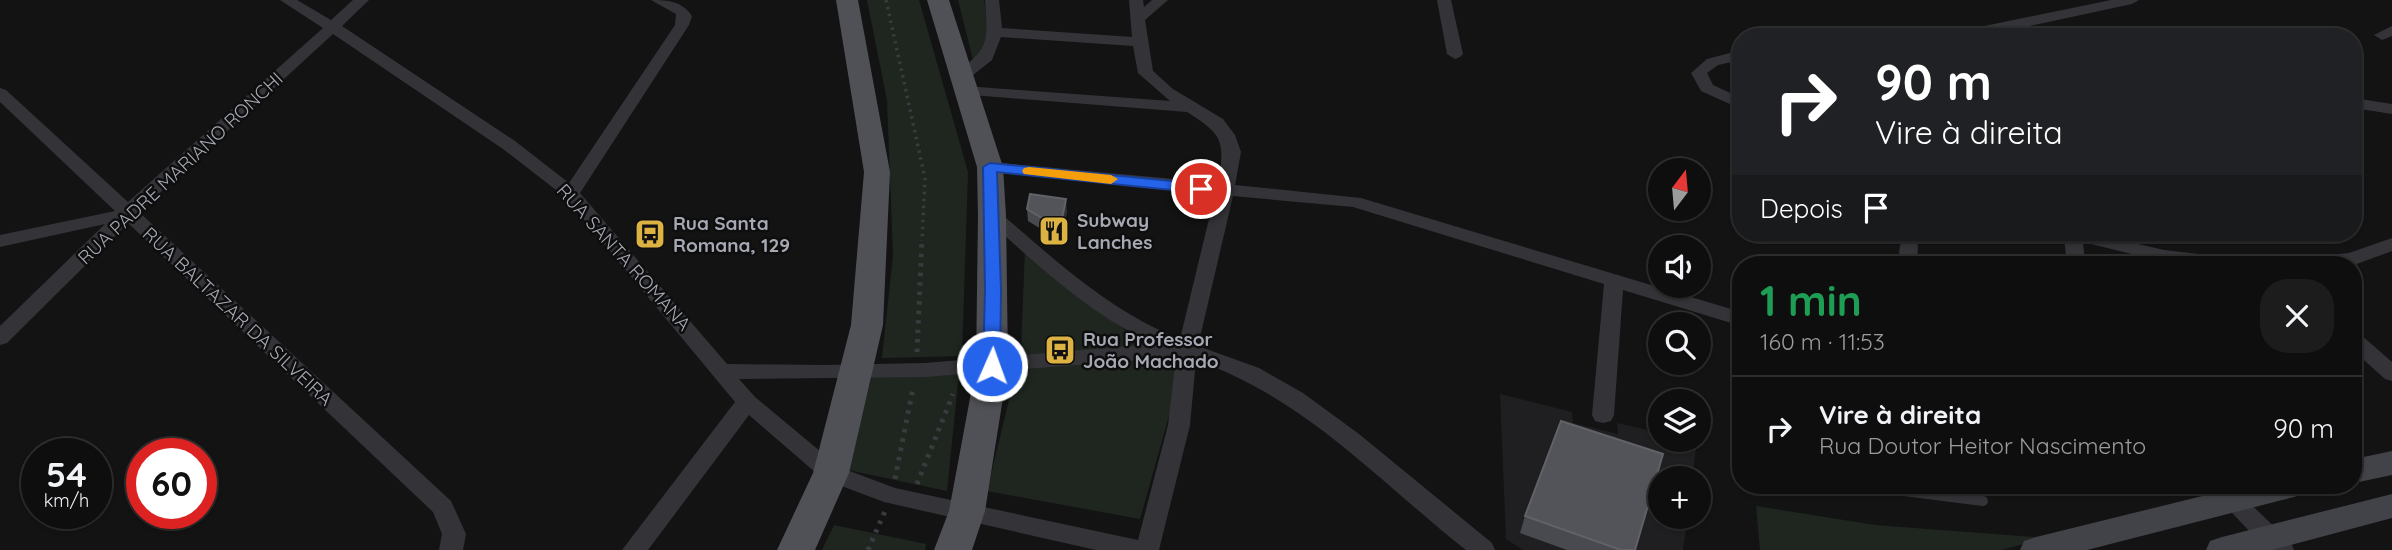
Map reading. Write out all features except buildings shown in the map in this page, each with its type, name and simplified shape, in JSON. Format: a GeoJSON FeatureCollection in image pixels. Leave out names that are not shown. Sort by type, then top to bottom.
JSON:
{"type":"FeatureCollection","features":[{"type":"Feature","properties":{"kind":"main road"},"geometry":{"type":"LineString","coordinates":[[796,550],[831,473],[867,325],[877,172],[847,0]]}},
{"type":"Feature","properties":{"kind":"main road"},"geometry":{"type":"LineString","coordinates":[[938,0],[990,167],[992,215],[992,366],[967,511],[953,550]]}},
{"type":"Feature","properties":{"kind":"main road"},"geometry":{"type":"LineString","coordinates":[[2362,469],[2392,463]]}},
{"type":"Feature","properties":{"kind":"main road"},"geometry":{"type":"LineString","coordinates":[[2036,550],[2218,494]]}},
{"type":"Feature","properties":{"kind":"main road"},"geometry":{"type":"LineString","coordinates":[[2222,550],[2276,544],[2384,512]]}},
{"type":"Feature","properties":{"kind":"street","name":"RUA SANTA ROMANA"},"geometry":{"type":"LineString","coordinates":[[287,0],[334,28],[509,145],[571,193],[747,402],[831,473],[901,498],[1140,550]]}},
{"type":"Feature","properties":{"kind":"street","name":"RUA PADRE MARIANO RONCHI"},"geometry":{"type":"LineString","coordinates":[[0,338],[127,213],[362,0]]}},
{"type":"Feature","properties":{"kind":"street"},"geometry":{"type":"LineString","coordinates":[[571,193],[682,25],[685,16],[681,11],[658,0]]}},
{"type":"Feature","properties":{"kind":"street"},"geometry":{"type":"LineString","coordinates":[[963,84],[987,57],[995,32],[992,0]]}},
{"type":"Feature","properties":{"kind":"street"},"geometry":{"type":"LineString","coordinates":[[1136,0],[1146,72],[1167,92],[1217,123],[1227,135],[1231,152],[1225,191],[1187,350],[1179,425],[1147,550]]}},
{"type":"Feature","properties":{"kind":"street"},"geometry":{"type":"LineString","coordinates":[[1138,19],[1161,0]]}},
{"type":"Feature","properties":{"kind":"street"},"geometry":{"type":"LineString","coordinates":[[1444,0],[1455,54]]}},
{"type":"Feature","properties":{"kind":"street"},"geometry":{"type":"LineString","coordinates":[[2008,28],[2132,0]]}},
{"type":"Feature","properties":{"kind":"street"},"geometry":{"type":"LineString","coordinates":[[995,32],[1140,42]]}},
{"type":"Feature","properties":{"kind":"street"},"geometry":{"type":"LineString","coordinates":[[1732,57],[1717,60],[1704,67],[1699,74],[1707,88],[1732,100]]}},
{"type":"Feature","properties":{"kind":"street"},"geometry":{"type":"LineString","coordinates":[[963,84],[1194,107]]}},
{"type":"Feature","properties":{"kind":"street","name":"RUA BALTAZAR DA SILVEIRA"},"geometry":{"type":"LineString","coordinates":[[0,93],[443,507],[454,534],[451,550]]}},
{"type":"Feature","properties":{"kind":"street"},"geometry":{"type":"LineString","coordinates":[[2362,104],[2392,109]]}},
{"type":"Feature","properties":{"kind":"street"},"geometry":{"type":"LineString","coordinates":[[990,167],[1355,202],[1732,316]]}},
{"type":"Feature","properties":{"kind":"street"},"geometry":{"type":"LineString","coordinates":[[0,241],[127,213]]}},
{"type":"Feature","properties":{"kind":"street"},"geometry":{"type":"LineString","coordinates":[[992,215],[1030,249],[1117,316],[1187,350],[1229,363],[1267,381],[1333,425],[1480,549]]}},
{"type":"Feature","properties":{"kind":"street"},"geometry":{"type":"LineString","coordinates":[[2104,242],[2164,256]]}},
{"type":"Feature","properties":{"kind":"street"},"geometry":{"type":"LineString","coordinates":[[2360,256],[2392,244]]}},
{"type":"Feature","properties":{"kind":"street"},"geometry":{"type":"LineString","coordinates":[[1603,415],[1614,280]]}},
{"type":"Feature","properties":{"kind":"street"},"geometry":{"type":"LineString","coordinates":[[2362,344],[2383,353],[2392,374]]}},
{"type":"Feature","properties":{"kind":"street"},"geometry":{"type":"LineString","coordinates":[[724,372],[855,374],[992,366],[1131,351],[1187,350]]}},
{"type":"Feature","properties":{"kind":"street"},"geometry":{"type":"LineString","coordinates":[[634,550],[747,402]]}},
{"type":"Feature","properties":{"kind":"street"},"geometry":{"type":"LineString","coordinates":[[2227,494],[2276,544]]}},
{"type":"Feature","properties":{"kind":"lane"},"geometry":{"type":"LineString","coordinates":[[1928,494],[1983,501]]}},
{"type":"Feature","properties":{"kind":"path"},"geometry":{"type":"LineString","coordinates":[[886,0],[925,178],[916,369],[901,498]]}},
{"type":"Feature","properties":{"kind":"path"},"geometry":{"type":"LineString","coordinates":[[868,550],[901,498],[953,394]]}},
{"type":"Feature","properties":{"kind":"shaded area"},"geometry":{"type":"Polygon","coordinates":[[[867,0],[919,0],[968,172],[962,356],[882,358],[893,255],[887,100],[867,0]]]}},
{"type":"Feature","properties":{"kind":"shaded area"},"geometry":{"type":"Polygon","coordinates":[[[958,0],[984,0],[986,42],[974,64],[958,0]]]}},
{"type":"Feature","properties":{"kind":"shaded area"},"geometry":{"type":"Polygon","coordinates":[[[1025,250],[1181,373],[1140,519],[987,491],[1021,350],[1025,250]]]}},
{"type":"Feature","properties":{"kind":"shaded area"},"geometry":{"type":"Polygon","coordinates":[[[959,373],[947,491],[848,470],[872,375],[959,373]]]}},
{"type":"Feature","properties":{"kind":"shaded area"},"geometry":{"type":"Polygon","coordinates":[[[1500,394],[1572,412],[1573,423],[1618,434],[1617,423],[1648,430],[1648,452],[1696,452],[1694,466],[1648,466],[1648,529],[1686,529],[1683,550],[1523,550],[1506,539],[1500,394]]]}},
{"type":"Feature","properties":{"kind":"shaded area"},"geometry":{"type":"Polygon","coordinates":[[[1756,506],[1875,525],[2046,538],[2001,550],[1760,550],[1756,506]]]}},
{"type":"Feature","properties":{"kind":"shaded area"},"geometry":{"type":"Polygon","coordinates":[[[834,525],[926,544],[925,550],[822,550],[834,525]]]}},
{"type":"Feature","properties":{"kind":"slow traffic"},"geometry":{"type":"LineString","coordinates":[[1029,171],[1111,179]]}},
{"type":"Feature","properties":{"kind":"place","name":"Subway Lanches"},"geometry":{"type":"Point","coordinates":[1054,231]}},
{"type":"Feature","properties":{"kind":"place","name":"Rua Santa Romana, 129"},"geometry":{"type":"Point","coordinates":[650,234]}},
{"type":"Feature","properties":{"kind":"place","name":"Rua Professor João Machado"},"geometry":{"type":"Point","coordinates":[1060,350]}},
{"type":"Feature","properties":{"kind":"route"},"geometry":{"type":"LineString","coordinates":[[992,366],[990,167],[1201,189]]}}]}
